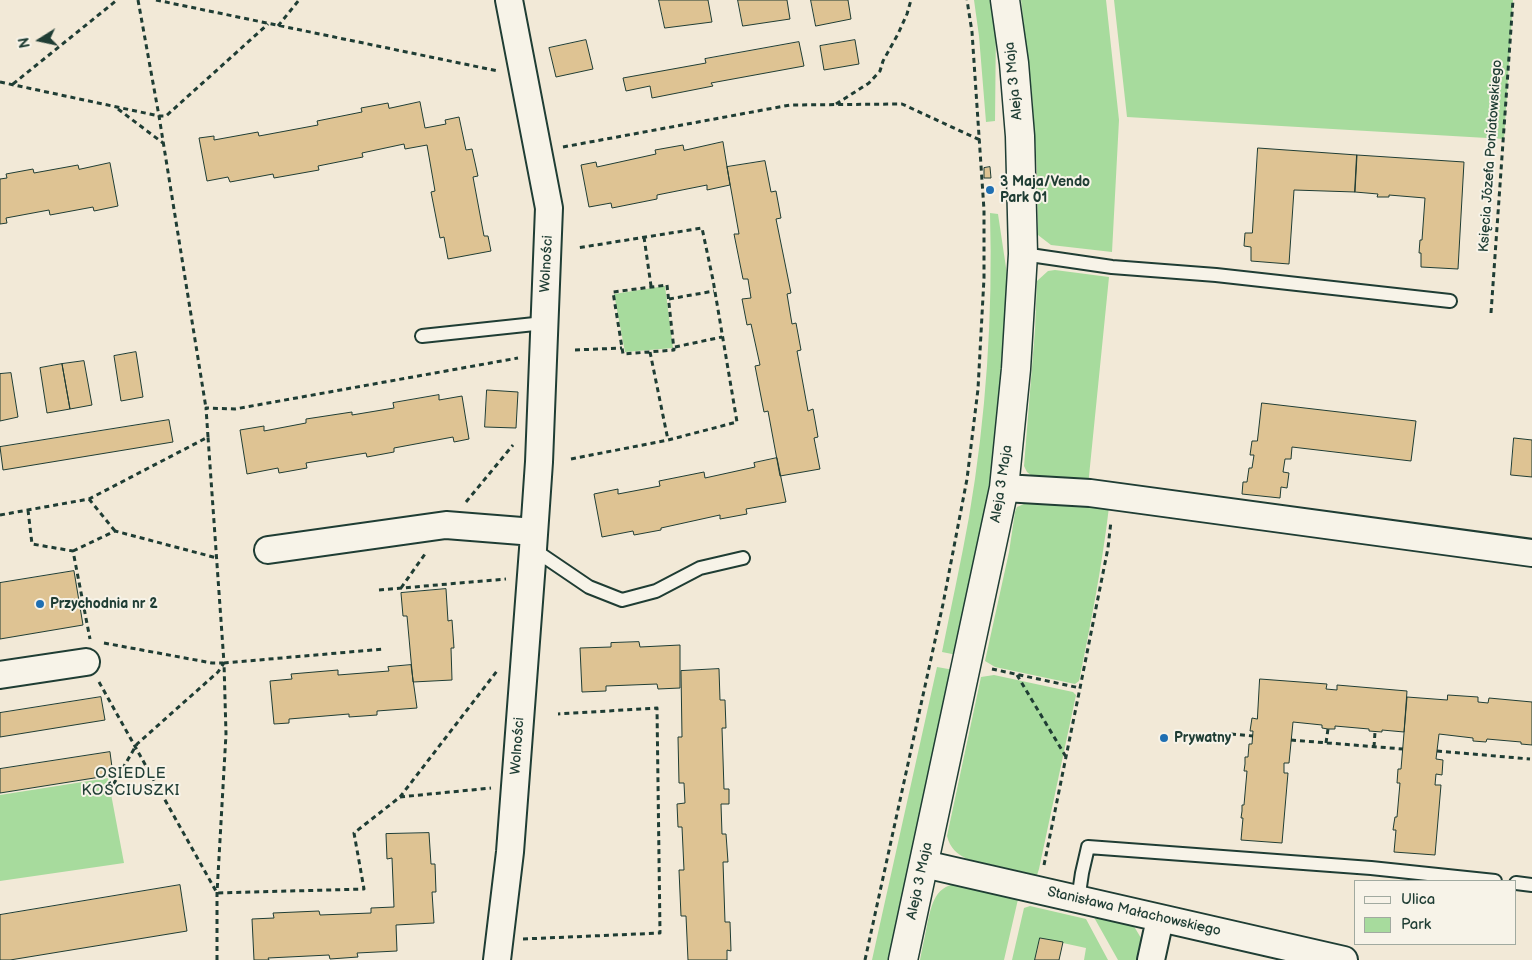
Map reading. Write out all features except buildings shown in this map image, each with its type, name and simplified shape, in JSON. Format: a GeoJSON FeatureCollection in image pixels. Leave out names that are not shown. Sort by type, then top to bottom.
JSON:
{"type":"FeatureCollection","features":[{"type":"Feature","properties":{"kind":"street","name":"Wolności"},"geometry":{"type":"LineString","coordinates":[[497,960],[510,852],[539,462],[549,208],[509,0]]}},
{"type":"Feature","properties":{"kind":"street","name":"Aleja 3 Maja"},"geometry":{"type":"LineString","coordinates":[[903,960],[1004,488],[1016,369],[1023,254],[1020,136],[1014,63],[1005,0]]}},
{"type":"Feature","properties":{"kind":"street"},"geometry":{"type":"LineString","coordinates":[[1004,488],[1090,493],[1532,553]]}},
{"type":"Feature","properties":{"kind":"street"},"geometry":{"type":"LineString","coordinates":[[268,550],[446,525],[533,540]]}},
{"type":"Feature","properties":{"kind":"street"},"geometry":{"type":"LineString","coordinates":[[0,675],[92,656]]}},
{"type":"Feature","properties":{"kind":"street","name":"Stanisława Małachowskiego"},"geometry":{"type":"LineString","coordinates":[[924,864],[1344,960]]}},
{"type":"Feature","properties":{"kind":"street"},"geometry":{"type":"LineString","coordinates":[[1152,960],[1160,919]]}},
{"type":"Feature","properties":{"kind":"lane"},"geometry":{"type":"LineString","coordinates":[[1023,254],[1112,267],[1216,275],[1450,301]]}},
{"type":"Feature","properties":{"kind":"lane"},"geometry":{"type":"LineString","coordinates":[[422,336],[544,322]]}},
{"type":"Feature","properties":{"kind":"lane"},"geometry":{"type":"LineString","coordinates":[[533,540],[589,587],[622,600],[656,591],[700,568],[743,558]]}},
{"type":"Feature","properties":{"kind":"lane"},"geometry":{"type":"LineString","coordinates":[[1078,900],[1088,847],[1371,868],[1485,880]]}},
{"type":"Feature","properties":{"kind":"lane"},"geometry":{"type":"LineString","coordinates":[[1517,884],[1532,885]]}},
{"type":"Feature","properties":{"kind":"path"},"geometry":{"type":"LineString","coordinates":[[13,85],[117,0]]}},
{"type":"Feature","properties":{"kind":"path"},"geometry":{"type":"LineString","coordinates":[[138,0],[164,144],[206,408],[224,663],[226,734],[217,893],[217,960]]}},
{"type":"Feature","properties":{"kind":"path"},"geometry":{"type":"LineString","coordinates":[[156,0],[508,73]]}},
{"type":"Feature","properties":{"kind":"path"},"geometry":{"type":"LineString","coordinates":[[278,26],[299,0]]}},
{"type":"Feature","properties":{"kind":"path"},"geometry":{"type":"LineString","coordinates":[[836,105],[869,83],[880,71],[883,60],[907,14],[911,0]]}},
{"type":"Feature","properties":{"kind":"path"},"geometry":{"type":"LineString","coordinates":[[865,960],[943,604],[967,479],[978,389],[984,278],[984,210],[972,32],[967,0]]}},
{"type":"Feature","properties":{"kind":"path","name":"Księcia Józefa Poniatowskiego"},"geometry":{"type":"LineString","coordinates":[[1491,313],[1513,0]]}},
{"type":"Feature","properties":{"kind":"path"},"geometry":{"type":"LineString","coordinates":[[0,82],[166,116],[268,23]]}},
{"type":"Feature","properties":{"kind":"path"},"geometry":{"type":"LineString","coordinates":[[554,149],[790,105],[902,104],[980,140]]}},
{"type":"Feature","properties":{"kind":"path"},"geometry":{"type":"LineString","coordinates":[[116,107],[164,144]]}},
{"type":"Feature","properties":{"kind":"path"},"geometry":{"type":"LineString","coordinates":[[571,459],[668,440],[737,422],[702,228],[577,248]]}},
{"type":"Feature","properties":{"kind":"path"},"geometry":{"type":"LineString","coordinates":[[644,237],[650,286]]}},
{"type":"Feature","properties":{"kind":"path"},"geometry":{"type":"LineString","coordinates":[[675,347],[667,284],[613,292],[623,354],[674,350],[675,347],[722,337]]}},
{"type":"Feature","properties":{"kind":"path"},"geometry":{"type":"LineString","coordinates":[[669,299],[714,291]]}},
{"type":"Feature","properties":{"kind":"path"},"geometry":{"type":"LineString","coordinates":[[575,350],[622,348]]}},
{"type":"Feature","properties":{"kind":"path"},"geometry":{"type":"LineString","coordinates":[[650,352],[668,440]]}},
{"type":"Feature","properties":{"kind":"path"},"geometry":{"type":"LineString","coordinates":[[206,408],[235,409],[526,357]]}},
{"type":"Feature","properties":{"kind":"path"},"geometry":{"type":"LineString","coordinates":[[0,515],[89,498],[208,437]]}},
{"type":"Feature","properties":{"kind":"path"},"geometry":{"type":"LineString","coordinates":[[401,588],[446,525],[517,441]]}},
{"type":"Feature","properties":{"kind":"path"},"geometry":{"type":"LineString","coordinates":[[1044,866],[1108,548],[1115,497]]}},
{"type":"Feature","properties":{"kind":"path"},"geometry":{"type":"LineString","coordinates":[[89,498],[115,531],[217,558]]}},
{"type":"Feature","properties":{"kind":"path"},"geometry":{"type":"LineString","coordinates":[[28,510],[32,544],[73,551],[115,531]]}},
{"type":"Feature","properties":{"kind":"path"},"geometry":{"type":"LineString","coordinates":[[73,551],[91,641],[92,656],[100,685],[217,893]]}},
{"type":"Feature","properties":{"kind":"path"},"geometry":{"type":"LineString","coordinates":[[379,590],[507,579]]}},
{"type":"Feature","properties":{"kind":"path"},"geometry":{"type":"LineString","coordinates":[[92,656],[212,664],[384,649]]}},
{"type":"Feature","properties":{"kind":"path"},"geometry":{"type":"LineString","coordinates":[[110,790],[135,747],[218,672],[224,663]]}},
{"type":"Feature","properties":{"kind":"path"},"geometry":{"type":"LineString","coordinates":[[984,667],[1080,688]]}},
{"type":"Feature","properties":{"kind":"path"},"geometry":{"type":"LineString","coordinates":[[217,893],[364,889],[354,833],[400,797],[499,668]]}},
{"type":"Feature","properties":{"kind":"path"},"geometry":{"type":"LineString","coordinates":[[1016,674],[1066,757]]}},
{"type":"Feature","properties":{"kind":"path"},"geometry":{"type":"LineString","coordinates":[[518,939],[660,933],[657,708],[558,714]]}},
{"type":"Feature","properties":{"kind":"path"},"geometry":{"type":"LineString","coordinates":[[1326,743],[1328,729]]}},
{"type":"Feature","properties":{"kind":"path"},"geometry":{"type":"LineString","coordinates":[[1374,747],[1375,732]]}},
{"type":"Feature","properties":{"kind":"path"},"geometry":{"type":"LineString","coordinates":[[1232,734],[1253,736]]}},
{"type":"Feature","properties":{"kind":"path"},"geometry":{"type":"LineString","coordinates":[[1291,740],[1403,749]]}},
{"type":"Feature","properties":{"kind":"path"},"geometry":{"type":"LineString","coordinates":[[1437,751],[1530,759]]}},
{"type":"Feature","properties":{"kind":"path"},"geometry":{"type":"LineString","coordinates":[[400,797],[494,788]]}},
{"type":"Feature","properties":{"kind":"green space"},"geometry":{"type":"Polygon","coordinates":[[[974,0],[993,0],[996,25],[995,121],[986,122],[974,0]]]}},
{"type":"Feature","properties":{"kind":"green space"},"geometry":{"type":"Polygon","coordinates":[[[1021,0],[1106,0],[1119,120],[1112,252],[1051,245],[1038,235],[1037,171],[1032,95],[1021,0]]]}},
{"type":"Feature","properties":{"kind":"green space"},"geometry":{"type":"Polygon","coordinates":[[[1114,0],[1513,0],[1504,139],[1127,117],[1114,0]]]}},
{"type":"Feature","properties":{"kind":"green space"},"geometry":{"type":"Polygon","coordinates":[[[990,213],[998,214],[1008,281],[1006,339],[993,472],[980,549],[957,655],[942,652],[969,517],[980,442],[989,328],[990,213]]]}},
{"type":"Feature","properties":{"kind":"green space"},"geometry":{"type":"Polygon","coordinates":[[[1055,270],[1109,277],[1088,486],[1038,481],[1027,472],[1024,466],[1037,281],[1048,271],[1055,270]]]}},
{"type":"Feature","properties":{"kind":"green space"},"geometry":{"type":"Polygon","coordinates":[[[665,286],[673,348],[625,352],[614,294],[665,286]]]}},
{"type":"Feature","properties":{"kind":"green space"},"geometry":{"type":"Polygon","coordinates":[[[1031,501],[1109,507],[1100,573],[1088,638],[1079,681],[1075,684],[995,667],[985,661],[1009,552],[1015,512],[1017,507],[1031,501]]]}},
{"type":"Feature","properties":{"kind":"green space"},"geometry":{"type":"Polygon","coordinates":[[[937,667],[954,670],[890,960],[872,960],[937,667]]]}},
{"type":"Feature","properties":{"kind":"green space"},"geometry":{"type":"Polygon","coordinates":[[[994,675],[1073,692],[1076,695],[1037,875],[967,859],[954,850],[947,836],[981,677],[994,675]]]}},
{"type":"Feature","properties":{"kind":"green space"},"geometry":{"type":"Polygon","coordinates":[[[108,778],[124,863],[0,881],[0,795],[108,778]]]}},
{"type":"Feature","properties":{"kind":"green space"},"geometry":{"type":"Polygon","coordinates":[[[961,883],[1019,895],[1004,960],[920,960],[929,917],[936,896],[945,887],[961,883]]]}},
{"type":"Feature","properties":{"kind":"green space"},"geometry":{"type":"Polygon","coordinates":[[[1030,906],[1086,919],[1108,960],[1084,960],[1086,948],[1040,938],[1035,960],[1012,960],[1024,908],[1030,906]]]}},
{"type":"Feature","properties":{"kind":"green space"},"geometry":{"type":"Polygon","coordinates":[[[1091,912],[1132,923],[1141,938],[1138,960],[1118,960],[1091,912]]]}},
{"type":"Feature","properties":{"kind":"place","name":"3 Maja/Vendo Park 01"},"geometry":{"type":"Point","coordinates":[990,190]}},
{"type":"Feature","properties":{"kind":"place","name":"Przychodnia nr 2"},"geometry":{"type":"Point","coordinates":[40,604]}},
{"type":"Feature","properties":{"kind":"place","name":"Prywatny"},"geometry":{"type":"Point","coordinates":[1164,738]}},
{"type":"Feature","properties":{"kind":"district","name":"OSIEDLE KOŚCIUSZKI"},"geometry":{"type":"Point","coordinates":[131,782]}}]}
